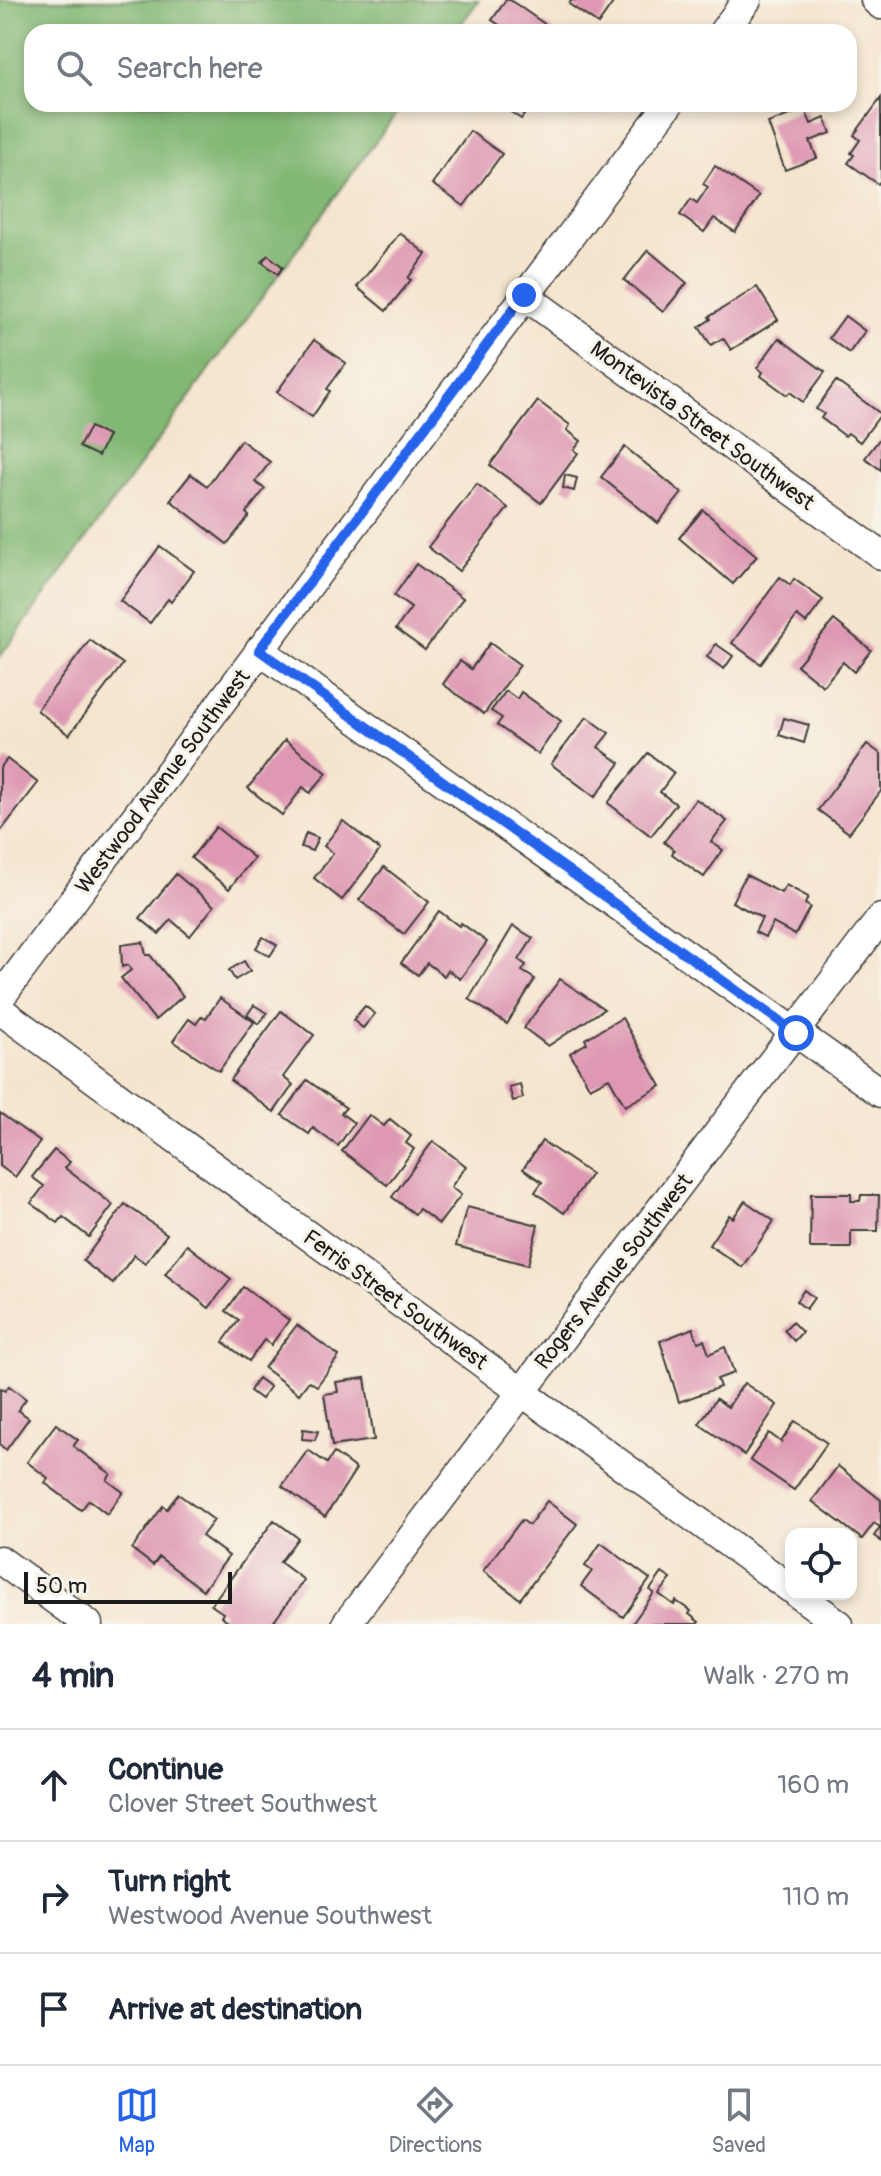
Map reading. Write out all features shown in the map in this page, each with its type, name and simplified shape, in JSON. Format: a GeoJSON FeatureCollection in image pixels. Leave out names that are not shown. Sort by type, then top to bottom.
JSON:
{"type":"FeatureCollection","features":[{"type":"Feature","properties":{"kind":"street"},"geometry":{"type":"LineString","coordinates":[[729,24],[747,0]]}},
{"type":"Feature","properties":{"kind":"street"},"geometry":{"type":"LineString","coordinates":[[875,0],[881,5]]}},
{"type":"Feature","properties":{"kind":"street","name":"Westwood Avenue Southwest"},"geometry":{"type":"LineString","coordinates":[[0,998],[663,112]]}},
{"type":"Feature","properties":{"kind":"street","name":"Montevista Street Southwest"},"geometry":{"type":"LineString","coordinates":[[524,295],[881,555]]}},
{"type":"Feature","properties":{"kind":"street"},"geometry":{"type":"LineString","coordinates":[[259,650],[881,1093]]}},
{"type":"Feature","properties":{"kind":"street","name":"Rogers Avenue Southwest"},"geometry":{"type":"LineString","coordinates":[[346,1624],[881,918]]}},
{"type":"Feature","properties":{"kind":"street","name":"Ferris Street Southwest"},"geometry":{"type":"LineString","coordinates":[[0,1010],[785,1585]]}},
{"type":"Feature","properties":{"kind":"street"},"geometry":{"type":"LineString","coordinates":[[0,1560],[88,1624]]}},
{"type":"Feature","properties":{"kind":"street"},"geometry":{"type":"LineString","coordinates":[[806,1600],[839,1624]]}},
{"type":"Feature","properties":{"kind":"green space"},"geometry":{"type":"Polygon","coordinates":[[[0,0],[479,0],[461,24],[24,24],[24,112],[397,112],[0,657],[0,0]]]}},
{"type":"Feature","properties":{"kind":"building"},"geometry":{"type":"Polygon","coordinates":[[[506,0],[510,0],[544,24],[498,24],[492,20],[506,0]]]}},
{"type":"Feature","properties":{"kind":"building"},"geometry":{"type":"Polygon","coordinates":[[[572,0],[615,0],[598,24],[569,4],[572,0]]]}},
{"type":"Feature","properties":{"kind":"building"},"geometry":{"type":"Polygon","coordinates":[[[881,98],[881,180],[878,184],[848,163],[860,140],[854,135],[881,98]]]}},
{"type":"Feature","properties":{"kind":"building"},"geometry":{"type":"Polygon","coordinates":[[[511,112],[526,112],[521,119],[511,112]]]}},
{"type":"Feature","properties":{"kind":"building"},"geometry":{"type":"Polygon","coordinates":[[[797,112],[806,112],[811,124],[825,118],[831,133],[810,141],[817,158],[785,170],[768,123],[797,112]]]}},
{"type":"Feature","properties":{"kind":"building"},"geometry":{"type":"Polygon","coordinates":[[[470,131],[502,154],[464,206],[432,184],[470,131]]]}},
{"type":"Feature","properties":{"kind":"building"},"geometry":{"type":"Polygon","coordinates":[[[715,166],[759,196],[735,232],[714,218],[704,232],[680,215],[691,199],[697,203],[708,187],[703,184],[715,166]]]}},
{"type":"Feature","properties":{"kind":"building"},"geometry":{"type":"Polygon","coordinates":[[[400,233],[426,254],[408,278],[411,280],[386,311],[357,287],[400,233]]]}},
{"type":"Feature","properties":{"kind":"building"},"geometry":{"type":"Polygon","coordinates":[[[648,250],[687,283],[663,312],[624,280],[648,250]]]}},
{"type":"Feature","properties":{"kind":"building"},"geometry":{"type":"Polygon","coordinates":[[[268,255],[283,267],[278,274],[262,262],[268,255]]]}},
{"type":"Feature","properties":{"kind":"building"},"geometry":{"type":"Polygon","coordinates":[[[757,287],[778,320],[731,350],[723,338],[711,345],[699,327],[711,319],[709,317],[757,287]]]}},
{"type":"Feature","properties":{"kind":"building"},"geometry":{"type":"Polygon","coordinates":[[[845,316],[865,331],[849,353],[829,338],[845,316]]]}},
{"type":"Feature","properties":{"kind":"building"},"geometry":{"type":"Polygon","coordinates":[[[779,338],[825,372],[803,402],[790,392],[787,395],[761,376],[763,372],[757,368],[779,338]]]}},
{"type":"Feature","properties":{"kind":"building"},"geometry":{"type":"Polygon","coordinates":[[[314,340],[346,363],[312,417],[277,392],[314,340]]]}},
{"type":"Feature","properties":{"kind":"building"},"geometry":{"type":"Polygon","coordinates":[[[836,381],[881,414],[860,442],[848,433],[845,436],[821,418],[824,414],[816,409],[836,381]]]}},
{"type":"Feature","properties":{"kind":"building"},"geometry":{"type":"Polygon","coordinates":[[[538,401],[570,425],[567,430],[581,441],[574,450],[578,453],[541,503],[490,465],[538,401]]]}},
{"type":"Feature","properties":{"kind":"building"},"geometry":{"type":"Polygon","coordinates":[[[90,427],[108,436],[98,456],[79,447],[90,427]]]}},
{"type":"Feature","properties":{"kind":"building"},"geometry":{"type":"Polygon","coordinates":[[[881,437],[881,470],[865,458],[881,437]]]}},
{"type":"Feature","properties":{"kind":"building"},"geometry":{"type":"Polygon","coordinates":[[[241,440],[270,462],[255,482],[265,489],[227,544],[170,500],[191,474],[207,486],[241,440]]]}},
{"type":"Feature","properties":{"kind":"building"},"geometry":{"type":"Polygon","coordinates":[[[625,447],[682,493],[658,523],[601,477],[625,447]]]}},
{"type":"Feature","properties":{"kind":"building"},"geometry":{"type":"Polygon","coordinates":[[[565,475],[577,478],[574,491],[563,488],[565,475]]]}},
{"type":"Feature","properties":{"kind":"building"},"geometry":{"type":"Polygon","coordinates":[[[477,484],[508,508],[459,571],[428,547],[477,484]]]}},
{"type":"Feature","properties":{"kind":"building"},"geometry":{"type":"Polygon","coordinates":[[[703,510],[757,556],[733,584],[679,538],[703,510]]]}},
{"type":"Feature","properties":{"kind":"building"},"geometry":{"type":"Polygon","coordinates":[[[160,546],[194,571],[171,602],[168,599],[150,623],[120,601],[160,546]]]}},
{"type":"Feature","properties":{"kind":"building"},"geometry":{"type":"Polygon","coordinates":[[[416,564],[463,598],[425,650],[396,629],[411,608],[394,596],[416,564]]]}},
{"type":"Feature","properties":{"kind":"building"},"geometry":{"type":"Polygon","coordinates":[[[780,577],[790,585],[794,579],[823,600],[806,623],[797,616],[761,664],[732,643],[780,577]]]}},
{"type":"Feature","properties":{"kind":"building"},"geometry":{"type":"Polygon","coordinates":[[[834,620],[871,650],[854,672],[843,662],[823,686],[797,665],[834,620]]]}},
{"type":"Feature","properties":{"kind":"building"},"geometry":{"type":"Polygon","coordinates":[[[90,640],[123,664],[69,735],[37,710],[90,640]]]}},
{"type":"Feature","properties":{"kind":"building"},"geometry":{"type":"Polygon","coordinates":[[[490,643],[520,665],[484,714],[443,684],[460,661],[471,669],[490,643]]]}},
{"type":"Feature","properties":{"kind":"building"},"geometry":{"type":"Polygon","coordinates":[[[716,644],[733,656],[724,669],[707,657],[716,644]]]}},
{"type":"Feature","properties":{"kind":"building"},"geometry":{"type":"Polygon","coordinates":[[[506,691],[517,699],[521,692],[561,721],[538,754],[497,725],[502,718],[491,711],[506,691]]]}},
{"type":"Feature","properties":{"kind":"building"},"geometry":{"type":"Polygon","coordinates":[[[587,717],[609,733],[598,747],[620,763],[595,797],[551,764],[587,717]]]}},
{"type":"Feature","properties":{"kind":"building"},"geometry":{"type":"Polygon","coordinates":[[[784,718],[809,725],[804,743],[779,735],[784,718]]]}},
{"type":"Feature","properties":{"kind":"building"},"geometry":{"type":"Polygon","coordinates":[[[285,740],[327,773],[310,793],[303,787],[282,815],[248,788],[285,740]]]}},
{"type":"Feature","properties":{"kind":"building"},"geometry":{"type":"Polygon","coordinates":[[[867,744],[881,754],[881,791],[849,833],[818,810],[867,744]]]}},
{"type":"Feature","properties":{"kind":"building"},"geometry":{"type":"Polygon","coordinates":[[[648,753],[674,773],[660,792],[676,804],[651,836],[608,803],[648,753]]]}},
{"type":"Feature","properties":{"kind":"building"},"geometry":{"type":"Polygon","coordinates":[[[7,759],[38,783],[0,832],[0,768],[7,759]]]}},
{"type":"Feature","properties":{"kind":"building"},"geometry":{"type":"Polygon","coordinates":[[[696,799],[727,821],[711,842],[723,850],[704,877],[672,854],[674,850],[664,842],[696,799]]]}},
{"type":"Feature","properties":{"kind":"building"},"geometry":{"type":"Polygon","coordinates":[[[343,821],[380,850],[342,900],[314,878],[333,853],[324,846],[343,821]]]}},
{"type":"Feature","properties":{"kind":"building"},"geometry":{"type":"Polygon","coordinates":[[[216,827],[254,858],[229,889],[191,858],[216,827]]]}},
{"type":"Feature","properties":{"kind":"building"},"geometry":{"type":"Polygon","coordinates":[[[306,833],[318,838],[312,851],[301,847],[306,833]]]}},
{"type":"Feature","properties":{"kind":"building"},"geometry":{"type":"Polygon","coordinates":[[[384,867],[429,902],[404,934],[359,900],[384,867]]]}},
{"type":"Feature","properties":{"kind":"building"},"geometry":{"type":"Polygon","coordinates":[[[176,874],[214,906],[190,936],[171,920],[159,934],[140,918],[176,874]]]}},
{"type":"Feature","properties":{"kind":"building"},"geometry":{"type":"Polygon","coordinates":[[[746,875],[781,893],[786,885],[808,897],[805,904],[810,907],[795,935],[773,923],[765,937],[755,932],[762,918],[732,902],[746,875]]]}},
{"type":"Feature","properties":{"kind":"building"},"geometry":{"type":"Polygon","coordinates":[[[439,911],[487,942],[460,979],[448,970],[444,976],[427,963],[418,975],[401,963],[439,911]]]}},
{"type":"Feature","properties":{"kind":"building"},"geometry":{"type":"Polygon","coordinates":[[[513,926],[533,938],[519,960],[526,965],[522,971],[535,979],[507,1024],[469,999],[513,926]]]}},
{"type":"Feature","properties":{"kind":"building"},"geometry":{"type":"Polygon","coordinates":[[[263,937],[277,945],[270,956],[256,948],[263,937]]]}},
{"type":"Feature","properties":{"kind":"building"},"geometry":{"type":"Polygon","coordinates":[[[143,942],[146,955],[150,955],[183,996],[155,1020],[121,978],[131,970],[128,965],[122,967],[121,945],[143,942]]]}},
{"type":"Feature","properties":{"kind":"building"},"geometry":{"type":"Polygon","coordinates":[[[244,961],[250,971],[235,980],[229,970],[244,961]]]}},
{"type":"Feature","properties":{"kind":"building"},"geometry":{"type":"Polygon","coordinates":[[[560,979],[604,1009],[548,1046],[524,1028],[560,979]]]}},
{"type":"Feature","properties":{"kind":"building"},"geometry":{"type":"Polygon","coordinates":[[[220,998],[254,1022],[219,1071],[173,1041],[189,1019],[196,1024],[202,1016],[206,1018],[220,998]]]}},
{"type":"Feature","properties":{"kind":"building"},"geometry":{"type":"Polygon","coordinates":[[[254,1005],[267,1013],[259,1024],[247,1015],[254,1005]]]}},
{"type":"Feature","properties":{"kind":"building"},"geometry":{"type":"Polygon","coordinates":[[[365,1006],[375,1014],[363,1028],[353,1020],[365,1006]]]}},
{"type":"Feature","properties":{"kind":"building"},"geometry":{"type":"Polygon","coordinates":[[[281,1011],[314,1035],[283,1077],[293,1085],[274,1112],[230,1080],[281,1011]]]}},
{"type":"Feature","properties":{"kind":"building"},"geometry":{"type":"Polygon","coordinates":[[[622,1018],[661,1086],[625,1106],[609,1078],[590,1088],[570,1053],[587,1043],[585,1039],[622,1018]]]}},
{"type":"Feature","properties":{"kind":"building"},"geometry":{"type":"Polygon","coordinates":[[[307,1080],[346,1108],[341,1113],[354,1123],[338,1146],[313,1128],[309,1134],[282,1115],[307,1080]]]}},
{"type":"Feature","properties":{"kind":"building"},"geometry":{"type":"Polygon","coordinates":[[[520,1084],[523,1098],[513,1101],[509,1087],[520,1084]]]}},
{"type":"Feature","properties":{"kind":"building"},"geometry":{"type":"Polygon","coordinates":[[[0,1113],[40,1142],[15,1177],[0,1166],[0,1113]]]}},
{"type":"Feature","properties":{"kind":"building"},"geometry":{"type":"Polygon","coordinates":[[[369,1115],[384,1126],[390,1119],[411,1136],[406,1143],[414,1149],[387,1185],[342,1151],[369,1115]]]}},
{"type":"Feature","properties":{"kind":"building"},"geometry":{"type":"Polygon","coordinates":[[[433,1141],[466,1166],[451,1187],[461,1195],[439,1224],[419,1209],[415,1214],[392,1197],[433,1141]]]}},
{"type":"Feature","properties":{"kind":"building"},"geometry":{"type":"Polygon","coordinates":[[[542,1141],[591,1174],[564,1213],[535,1192],[542,1182],[523,1169],[542,1141]]]}},
{"type":"Feature","properties":{"kind":"building"},"geometry":{"type":"Polygon","coordinates":[[[54,1150],[70,1162],[65,1168],[113,1205],[89,1237],[63,1217],[58,1223],[31,1203],[44,1186],[32,1177],[54,1150]]]}},
{"type":"Feature","properties":{"kind":"building"},"geometry":{"type":"Polygon","coordinates":[[[811,1194],[851,1194],[851,1201],[860,1201],[861,1195],[879,1195],[878,1231],[851,1231],[851,1248],[810,1248],[811,1194]]]}},
{"type":"Feature","properties":{"kind":"building"},"geometry":{"type":"Polygon","coordinates":[[[745,1201],[774,1221],[742,1267],[709,1245],[729,1215],[733,1218],[745,1201]]]}},
{"type":"Feature","properties":{"kind":"building"},"geometry":{"type":"Polygon","coordinates":[[[125,1204],[167,1234],[145,1263],[134,1255],[113,1284],[83,1261],[125,1204]]]}},
{"type":"Feature","properties":{"kind":"building"},"geometry":{"type":"Polygon","coordinates":[[[467,1207],[538,1225],[528,1265],[456,1246],[467,1207]]]}},
{"type":"Feature","properties":{"kind":"building"},"geometry":{"type":"Polygon","coordinates":[[[187,1245],[231,1279],[209,1308],[165,1274],[187,1245]]]}},
{"type":"Feature","properties":{"kind":"building"},"geometry":{"type":"Polygon","coordinates":[[[243,1287],[289,1320],[271,1345],[264,1340],[249,1361],[223,1342],[239,1320],[226,1311],[243,1287]]]}},
{"type":"Feature","properties":{"kind":"building"},"geometry":{"type":"Polygon","coordinates":[[[804,1290],[814,1298],[806,1309],[796,1301],[804,1290]]]}},
{"type":"Feature","properties":{"kind":"building"},"geometry":{"type":"Polygon","coordinates":[[[792,1322],[802,1332],[794,1341],[784,1330],[792,1322]]]}},
{"type":"Feature","properties":{"kind":"building"},"geometry":{"type":"Polygon","coordinates":[[[297,1325],[339,1356],[317,1386],[309,1381],[299,1394],[264,1368],[297,1325]]]}},
{"type":"Feature","properties":{"kind":"building"},"geometry":{"type":"Polygon","coordinates":[[[693,1328],[698,1342],[704,1340],[709,1354],[725,1347],[734,1373],[717,1379],[720,1387],[679,1402],[660,1341],[693,1328]]]}},
{"type":"Feature","properties":{"kind":"building"},"geometry":{"type":"Polygon","coordinates":[[[258,1378],[270,1387],[261,1399],[250,1391],[258,1378]]]}},
{"type":"Feature","properties":{"kind":"building"},"geometry":{"type":"Polygon","coordinates":[[[365,1378],[374,1440],[332,1446],[324,1394],[338,1392],[336,1382],[365,1378]]]}},
{"type":"Feature","properties":{"kind":"building"},"geometry":{"type":"Polygon","coordinates":[[[744,1383],[777,1405],[744,1455],[699,1424],[716,1399],[728,1407],[744,1383]]]}},
{"type":"Feature","properties":{"kind":"building"},"geometry":{"type":"Polygon","coordinates":[[[9,1386],[26,1399],[18,1410],[29,1418],[6,1450],[0,1445],[0,1388],[5,1391],[9,1386]]]}},
{"type":"Feature","properties":{"kind":"building"},"geometry":{"type":"Polygon","coordinates":[[[795,1421],[827,1443],[794,1490],[750,1460],[769,1433],[781,1442],[795,1421]]]}},
{"type":"Feature","properties":{"kind":"building"},"geometry":{"type":"Polygon","coordinates":[[[56,1424],[78,1440],[73,1446],[111,1474],[107,1480],[123,1492],[107,1514],[89,1500],[81,1510],[45,1483],[48,1478],[27,1462],[56,1424]]]}},
{"type":"Feature","properties":{"kind":"building"},"geometry":{"type":"Polygon","coordinates":[[[303,1429],[318,1431],[315,1440],[302,1439],[303,1429]]]}},
{"type":"Feature","properties":{"kind":"building"},"geometry":{"type":"Polygon","coordinates":[[[308,1450],[327,1463],[334,1453],[356,1469],[325,1517],[282,1486],[308,1450]]]}},
{"type":"Feature","properties":{"kind":"building"},"geometry":{"type":"Polygon","coordinates":[[[838,1466],[881,1500],[881,1541],[874,1536],[880,1527],[874,1523],[862,1539],[857,1535],[857,1528],[848,1528],[812,1501],[838,1466]]]}},
{"type":"Feature","properties":{"kind":"building"},"geometry":{"type":"Polygon","coordinates":[[[178,1494],[214,1520],[202,1536],[229,1556],[203,1590],[159,1557],[153,1565],[132,1549],[163,1506],[167,1509],[178,1494]]]}},
{"type":"Feature","properties":{"kind":"building"},"geometry":{"type":"Polygon","coordinates":[[[547,1501],[577,1524],[520,1599],[483,1571],[520,1522],[522,1520],[529,1525],[547,1501]]]}},
{"type":"Feature","properties":{"kind":"building"},"geometry":{"type":"Polygon","coordinates":[[[274,1520],[298,1538],[280,1562],[304,1580],[272,1624],[231,1624],[221,1617],[223,1613],[211,1605],[274,1520]]]}},
{"type":"Feature","properties":{"kind":"building"},"geometry":{"type":"Polygon","coordinates":[[[601,1543],[650,1579],[623,1617],[581,1586],[592,1571],[585,1566],[601,1543]]]}},
{"type":"Feature","properties":{"kind":"building"},"geometry":{"type":"Polygon","coordinates":[[[662,1573],[671,1579],[659,1594],[674,1605],[676,1601],[691,1611],[689,1614],[699,1622],[697,1624],[632,1624],[654,1593],[650,1590],[662,1573]]]}},
{"type":"Feature","properties":{"kind":"route"},"geometry":{"type":"LineString","coordinates":[[524,295],[259,650],[796,1033]]}}]}
